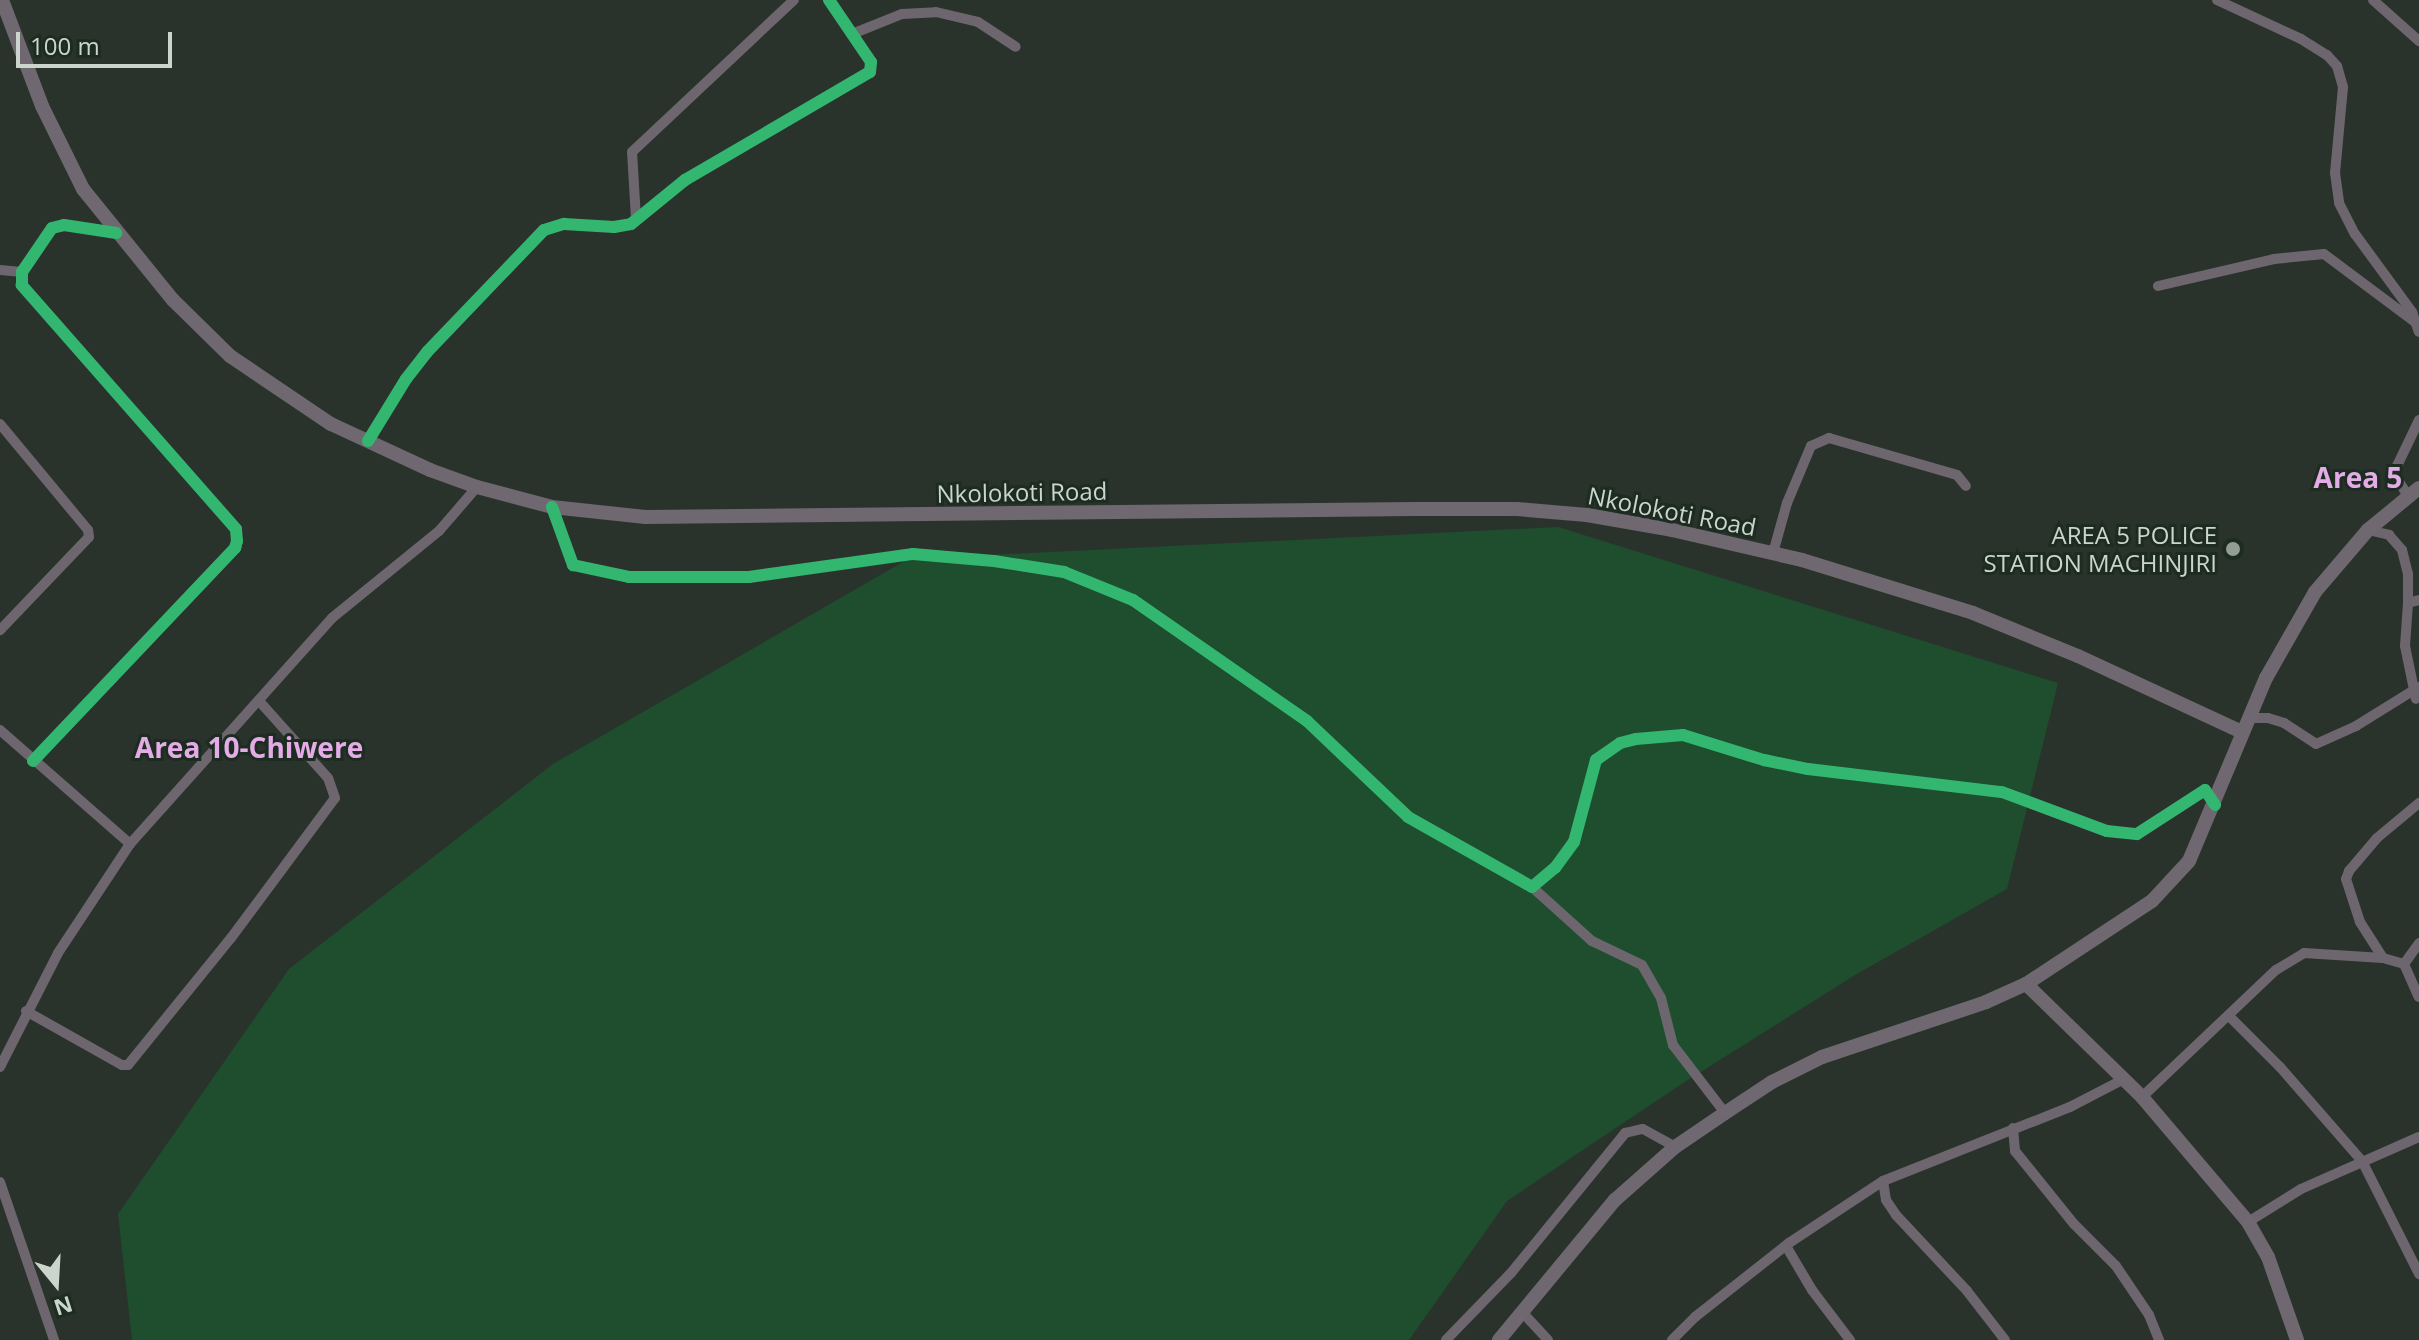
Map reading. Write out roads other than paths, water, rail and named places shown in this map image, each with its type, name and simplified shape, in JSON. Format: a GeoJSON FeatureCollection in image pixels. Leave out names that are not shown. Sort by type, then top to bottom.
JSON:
{"type":"FeatureCollection","features":[{"type":"Feature","properties":{"kind":"main road","name":"Nkolokoti Road"},"geometry":{"type":"LineString","coordinates":[[2,0],[19,52],[61,149],[83,189],[148,274],[230,356],[331,424],[430,470],[477,487],[552,507],[645,517],[1517,509],[1672,530],[1773,553],[1973,613],[2245,725]]}},
{"type":"Feature","properties":{"kind":"main road"},"geometry":{"type":"LineString","coordinates":[[1499,1340],[1615,1200],[1675,1147],[1725,1113],[1772,1082],[1822,1057],[1986,1002],[2026,984],[2152,901],[2189,861],[2279,651],[2308,603],[2368,530],[2413,492]]}},
{"type":"Feature","properties":{"kind":"main road"},"geometry":{"type":"LineString","coordinates":[[2026,984],[2142,1097],[2248,1222],[2268,1257],[2297,1340]]}},
{"type":"Feature","properties":{"kind":"street"},"geometry":{"type":"LineString","coordinates":[[636,219],[632,152],[794,0]]}},
{"type":"Feature","properties":{"kind":"street"},"geometry":{"type":"LineString","coordinates":[[368,441],[406,379],[427,352],[544,230],[564,224],[623,226],[685,180],[870,72],[871,62],[829,0]]}},
{"type":"Feature","properties":{"kind":"street"},"geometry":{"type":"LineString","coordinates":[[2217,0],[2301,39],[2327,55],[2337,66],[2343,87],[2335,173],[2339,203],[2355,234],[2418,328]]}},
{"type":"Feature","properties":{"kind":"street"},"geometry":{"type":"LineString","coordinates":[[2373,0],[2419,41]]}},
{"type":"Feature","properties":{"kind":"street"},"geometry":{"type":"LineString","coordinates":[[852,34],[902,14],[936,12],[978,22],[1016,47]]}},
{"type":"Feature","properties":{"kind":"street"},"geometry":{"type":"LineString","coordinates":[[33,761],[235,548],[238,536],[236,529],[22,285],[22,272],[52,228],[64,225],[116,233]]}},
{"type":"Feature","properties":{"kind":"street"},"geometry":{"type":"LineString","coordinates":[[2158,286],[2274,259],[2324,254],[2418,328]]}},
{"type":"Feature","properties":{"kind":"street"},"geometry":{"type":"LineString","coordinates":[[0,270],[22,272]]}},
{"type":"Feature","properties":{"kind":"street"},"geometry":{"type":"LineString","coordinates":[[2413,492],[2396,477],[2397,466],[2419,420]]}},
{"type":"Feature","properties":{"kind":"street"},"geometry":{"type":"LineString","coordinates":[[0,424],[88,530],[89,537],[0,630]]}},
{"type":"Feature","properties":{"kind":"street"},"geometry":{"type":"LineString","coordinates":[[1773,553],[1787,503],[1811,446],[1829,438],[1957,475],[1966,486]]}},
{"type":"Feature","properties":{"kind":"street"},"geometry":{"type":"LineString","coordinates":[[0,1067],[58,953],[130,844],[332,618],[439,531],[477,487]]}},
{"type":"Feature","properties":{"kind":"street"},"geometry":{"type":"LineString","coordinates":[[552,507],[573,565],[629,577],[749,577],[913,554],[994,561],[1064,572],[1133,600],[1307,721],[1408,817],[1429,832],[1532,887],[1592,941],[1642,965],[1661,998],[1673,1045],[1725,1113]]}},
{"type":"Feature","properties":{"kind":"street"},"geometry":{"type":"LineString","coordinates":[[2245,725],[2268,718],[2284,723],[2316,744],[2356,726],[2417,691],[2405,646],[2413,602],[2402,550],[2389,535],[2368,530]]}},
{"type":"Feature","properties":{"kind":"street"},"geometry":{"type":"LineString","coordinates":[[26,1011],[122,1065],[128,1065],[231,938],[335,798],[328,778],[260,702]]}},
{"type":"Feature","properties":{"kind":"street"},"geometry":{"type":"LineString","coordinates":[[0,730],[130,844]]}},
{"type":"Feature","properties":{"kind":"street"},"geometry":{"type":"LineString","coordinates":[[1532,887],[1555,868],[1574,842],[1596,760],[1620,743],[1636,739],[1683,735],[1797,767],[2002,792],[2107,831],[2137,834],[2205,790],[2215,805]]}},
{"type":"Feature","properties":{"kind":"street"},"geometry":{"type":"LineString","coordinates":[[2383,958],[2360,922],[2346,879],[2349,871],[2377,838],[2419,803]]}},
{"type":"Feature","properties":{"kind":"street"},"geometry":{"type":"LineString","coordinates":[[2404,964],[2419,943]]}},
{"type":"Feature","properties":{"kind":"street"},"geometry":{"type":"LineString","coordinates":[[2142,1097],[2230,1017],[2276,970],[2304,953],[2383,958],[2404,964],[2419,997]]}},
{"type":"Feature","properties":{"kind":"street"},"geometry":{"type":"LineString","coordinates":[[2230,1017],[2280,1067],[2362,1161],[2419,1274]]}},
{"type":"Feature","properties":{"kind":"street"},"geometry":{"type":"LineString","coordinates":[[1672,1340],[1695,1317],[1786,1246],[1883,1181],[2070,1107],[2122,1080]]}},
{"type":"Feature","properties":{"kind":"street"},"geometry":{"type":"LineString","coordinates":[[2013,1128],[2015,1151],[2074,1224],[2116,1266],[2149,1315],[2159,1340]]}},
{"type":"Feature","properties":{"kind":"street"},"geometry":{"type":"LineString","coordinates":[[1446,1340],[1511,1273],[1625,1133],[1643,1129],[1675,1147]]}},
{"type":"Feature","properties":{"kind":"street"},"geometry":{"type":"LineString","coordinates":[[2248,1222],[2301,1189],[2419,1137]]}},
{"type":"Feature","properties":{"kind":"street"},"geometry":{"type":"LineString","coordinates":[[1883,1181],[1886,1200],[1896,1215],[1967,1291],[2005,1340]]}},
{"type":"Feature","properties":{"kind":"street"},"geometry":{"type":"LineString","coordinates":[[0,1182],[54,1340]]}},
{"type":"Feature","properties":{"kind":"street"},"geometry":{"type":"LineString","coordinates":[[1786,1246],[1812,1290],[1850,1340]]}},
{"type":"Feature","properties":{"kind":"street"},"geometry":{"type":"LineString","coordinates":[[1522,1312],[1548,1340]]}},
{"type":"Feature","properties":{"kind":"place","name":"AREA 5 POLICE STATION MACHINJIRI"},"geometry":{"type":"Point","coordinates":[2233,549]}},
{"type":"Feature","properties":{"kind":"district","name":"Area 5"},"geometry":{"type":"Point","coordinates":[2358,477]}},
{"type":"Feature","properties":{"kind":"district","name":"Area 10-Chiwere"},"geometry":{"type":"Point","coordinates":[249,747]}}]}
